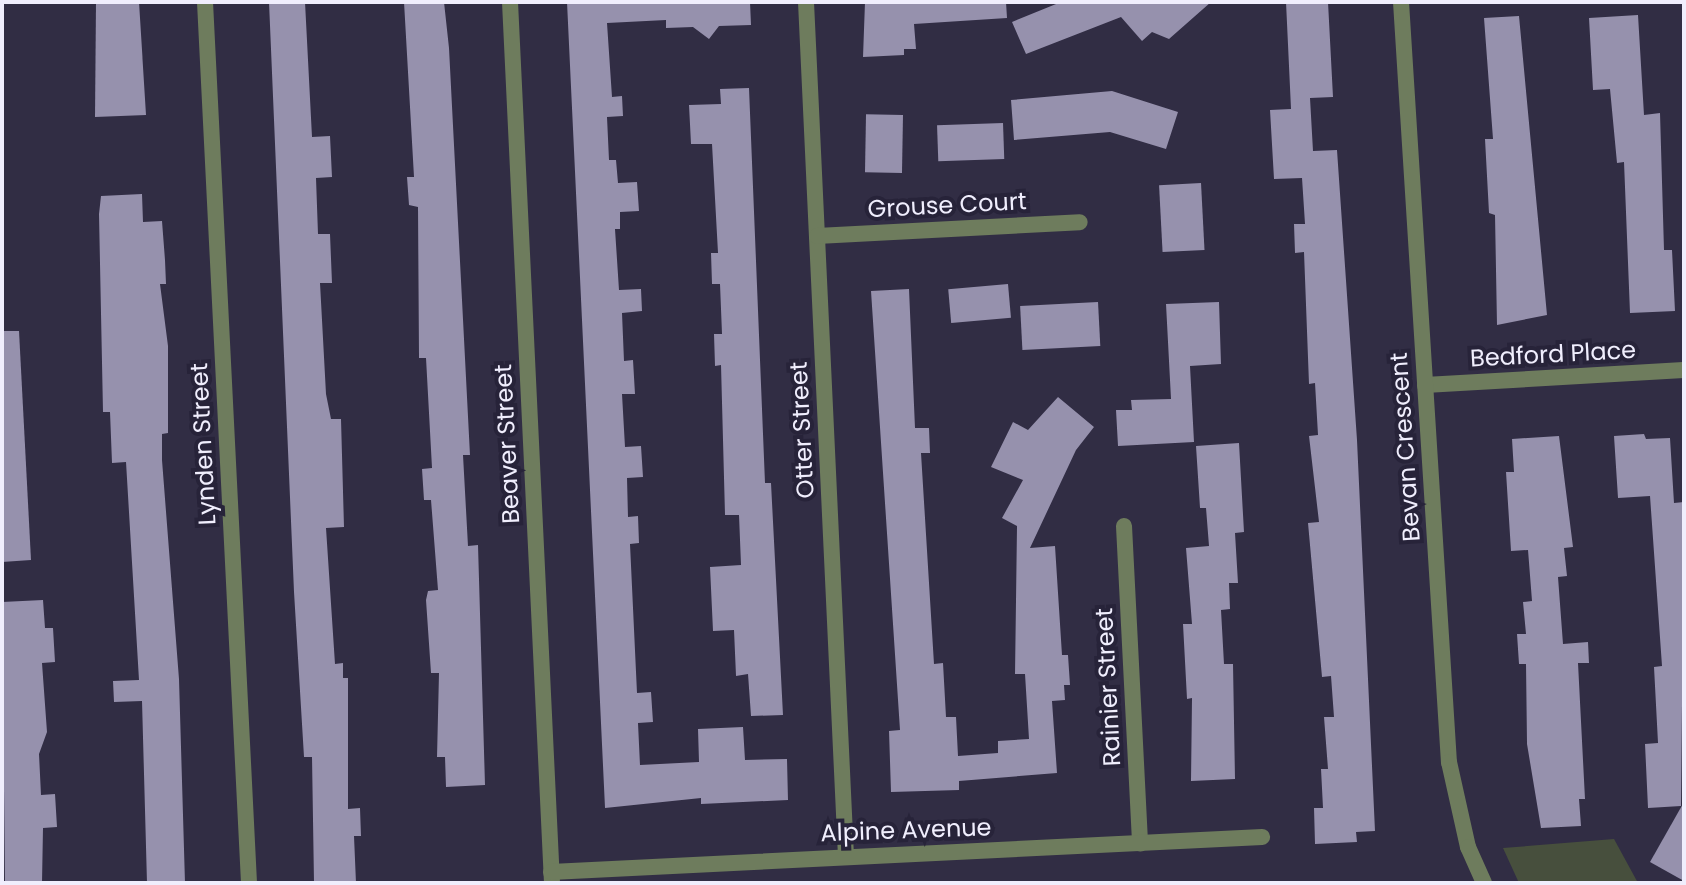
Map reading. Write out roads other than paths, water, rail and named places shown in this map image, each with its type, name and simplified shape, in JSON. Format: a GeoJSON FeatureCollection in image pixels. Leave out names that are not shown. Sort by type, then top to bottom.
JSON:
{"type":"FeatureCollection","features":[{"type":"Feature","properties":{"kind":"street","name":"Lynden Street"},"geometry":{"type":"LineString","coordinates":[[205,2],[249,883]]}},
{"type":"Feature","properties":{"kind":"street","name":"Beaver Street"},"geometry":{"type":"LineString","coordinates":[[510,2],[552,878]]}},
{"type":"Feature","properties":{"kind":"street","name":"Otter Street"},"geometry":{"type":"LineString","coordinates":[[806,2],[846,856]]}},
{"type":"Feature","properties":{"kind":"street","name":"Bevan Crescent"},"geometry":{"type":"LineString","coordinates":[[1401,2],[1449,762],[1468,847],[1484,883]]}},
{"type":"Feature","properties":{"kind":"street","name":"Grouse Court"},"geometry":{"type":"LineString","coordinates":[[817,236],[1080,222]]}},
{"type":"Feature","properties":{"kind":"street","name":"Bedford Place"},"geometry":{"type":"LineString","coordinates":[[1425,385],[1684,370]]}},
{"type":"Feature","properties":{"kind":"street","name":"Rainier Street"},"geometry":{"type":"LineString","coordinates":[[1124,526],[1140,844]]}},
{"type":"Feature","properties":{"kind":"street","name":"Alpine Avenue"},"geometry":{"type":"LineString","coordinates":[[552,878],[846,856],[1262,837]]}}]}
